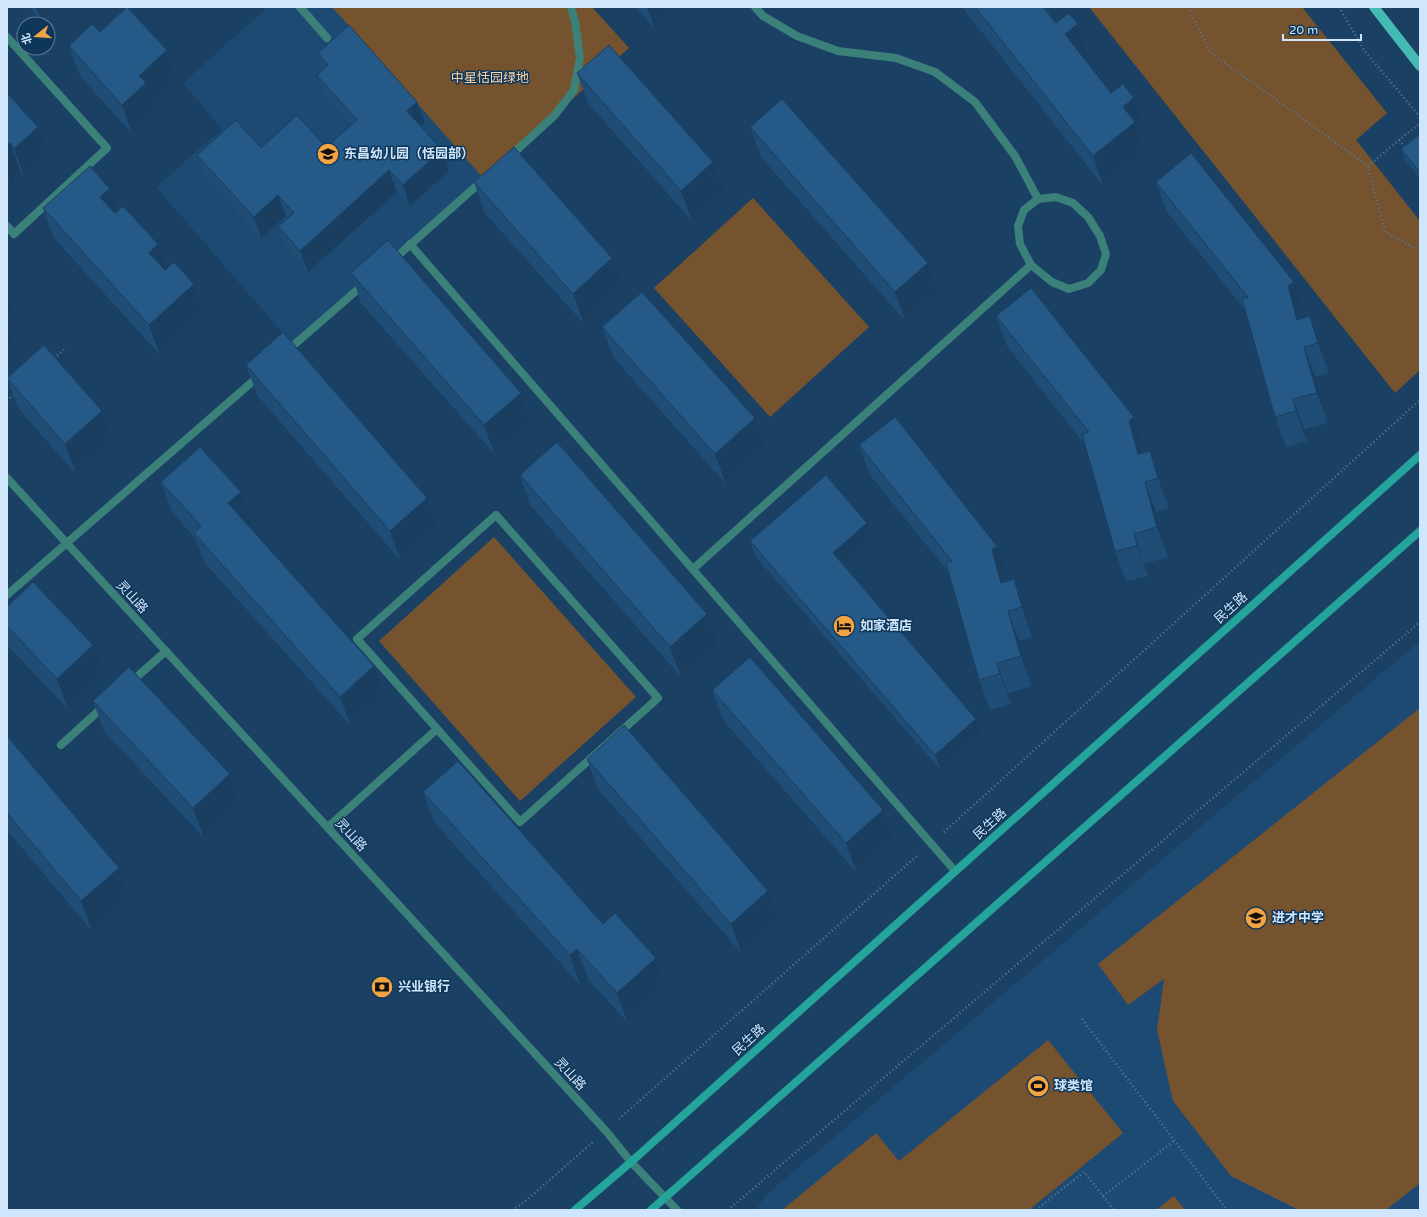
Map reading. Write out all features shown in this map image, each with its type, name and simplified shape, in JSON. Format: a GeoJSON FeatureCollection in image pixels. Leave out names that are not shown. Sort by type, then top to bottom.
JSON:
{"type":"FeatureCollection","features":[{"type":"Feature","properties":{"kind":"main road"},"geometry":{"type":"LineString","coordinates":[[1374,7],[1420,66]]}},
{"type":"Feature","properties":{"kind":"main road","name":"民生路"},"geometry":{"type":"LineString","coordinates":[[575,1210],[631,1162],[1420,455]]}},
{"type":"Feature","properties":{"kind":"main road"},"geometry":{"type":"LineString","coordinates":[[651,1210],[1420,531]]}},
{"type":"Feature","properties":{"kind":"street"},"geometry":{"type":"LineString","coordinates":[[300,7],[327,38]]}},
{"type":"Feature","properties":{"kind":"street"},"geometry":{"type":"LineString","coordinates":[[502,163],[554,116],[574,90],[580,58],[575,22],[571,7]]}},
{"type":"Feature","properties":{"kind":"street"},"geometry":{"type":"LineString","coordinates":[[755,7],[763,16],[798,36],[838,51],[896,58],[935,72],[975,102],[1015,156],[1038,199]]}},
{"type":"Feature","properties":{"kind":"street"},"geometry":{"type":"LineString","coordinates":[[7,37],[107,148],[14,234],[7,226]]}},
{"type":"Feature","properties":{"kind":"street"},"geometry":{"type":"LineString","coordinates":[[387,264],[490,174]]}},
{"type":"Feature","properties":{"kind":"street"},"geometry":{"type":"LineString","coordinates":[[1056,197],[1073,203],[1088,217],[1100,236],[1106,254],[1101,270],[1088,283],[1069,289],[1052,282],[1031,265],[1020,244],[1018,226],[1024,210],[1038,199],[1056,197]]}},
{"type":"Feature","properties":{"kind":"street"},"geometry":{"type":"LineString","coordinates":[[410,244],[955,871]]}},
{"type":"Feature","properties":{"kind":"street"},"geometry":{"type":"LineString","coordinates":[[693,569],[1031,265]]}},
{"type":"Feature","properties":{"kind":"street"},"geometry":{"type":"LineString","coordinates":[[282,356],[370,279]]}},
{"type":"Feature","properties":{"kind":"street"},"geometry":{"type":"LineString","coordinates":[[7,595],[264,371]]}},
{"type":"Feature","properties":{"kind":"street","name":"灵山路"},"geometry":{"type":"LineString","coordinates":[[7,478],[606,1131],[631,1162],[677,1210]]}},
{"type":"Feature","properties":{"kind":"street"},"geometry":{"type":"LineString","coordinates":[[496,515],[658,698],[520,822],[437,729],[357,639],[496,515]]}},
{"type":"Feature","properties":{"kind":"street"},"geometry":{"type":"LineString","coordinates":[[125,688],[166,651]]}},
{"type":"Feature","properties":{"kind":"street"},"geometry":{"type":"LineString","coordinates":[[61,746],[108,703]]}},
{"type":"Feature","properties":{"kind":"street"},"geometry":{"type":"LineString","coordinates":[[328,827],[437,729]]}},
{"type":"Feature","properties":{"kind":"path"},"geometry":{"type":"LineString","coordinates":[[1188,7],[1210,52],[1368,166],[1386,232],[1420,251]]}},
{"type":"Feature","properties":{"kind":"path"},"geometry":{"type":"LineString","coordinates":[[1338,7],[1364,50],[1420,118]]}},
{"type":"Feature","properties":{"kind":"path"},"geometry":{"type":"LineString","coordinates":[[1368,166],[1420,123]]}},
{"type":"Feature","properties":{"kind":"path"},"geometry":{"type":"LineString","coordinates":[[1399,140],[1407,150]]}},
{"type":"Feature","properties":{"kind":"path"},"geometry":{"type":"LineString","coordinates":[[54,359],[66,348]]}},
{"type":"Feature","properties":{"kind":"path"},"geometry":{"type":"LineString","coordinates":[[7,401],[19,390]]}},
{"type":"Feature","properties":{"kind":"path"},"geometry":{"type":"LineString","coordinates":[[512,1210],[522,1204],[606,1131],[931,843],[1420,400]]}},
{"type":"Feature","properties":{"kind":"path"},"geometry":{"type":"LineString","coordinates":[[728,1210],[1420,622]]}},
{"type":"Feature","properties":{"kind":"path"},"geometry":{"type":"LineString","coordinates":[[1082,1019],[1227,1210]]}},
{"type":"Feature","properties":{"kind":"path"},"geometry":{"type":"LineString","coordinates":[[1103,1196],[1174,1141]]}},
{"type":"Feature","properties":{"kind":"path"},"geometry":{"type":"LineString","coordinates":[[1036,1210],[1084,1172],[1114,1210]]}},
{"type":"Feature","properties":{"kind":"shaded area","name":"东昌幼儿园（恬园部）"},"geometry":{"type":"Polygon","coordinates":[[[268,7],[332,7],[484,179],[294,346],[156,187],[222,129],[183,83],[268,7]]]}},
{"type":"Feature","properties":{"kind":"shaded area","name":"进才中学"},"geometry":{"type":"Polygon","coordinates":[[[1420,641],[1420,1210],[756,1210],[766,1195],[1420,641]]]}},
{"type":"Feature","properties":{"kind":"green space","name":"中星恬园绿地"},"geometry":{"type":"Polygon","coordinates":[[[332,7],[592,7],[629,48],[484,179],[332,7]]]}},
{"type":"Feature","properties":{"kind":"green space"},"geometry":{"type":"Polygon","coordinates":[[[1089,7],[1302,7],[1387,113],[1356,140],[1420,221],[1420,370],[1395,393],[1089,7]]]}},
{"type":"Feature","properties":{"kind":"green space"},"geometry":{"type":"Polygon","coordinates":[[[753,198],[869,327],[770,417],[654,288],[753,198]]]}},
{"type":"Feature","properties":{"kind":"green space"},"geometry":{"type":"Polygon","coordinates":[[[494,537],[636,697],[520,801],[379,641],[494,537]]]}},
{"type":"Feature","properties":{"kind":"green space"},"geometry":{"type":"Polygon","coordinates":[[[1420,708],[1420,1183],[1386,1210],[1299,1210],[1231,1176],[1173,1101],[1157,1030],[1164,979],[1128,1005],[1098,964],[1420,708]]]}},
{"type":"Feature","properties":{"kind":"green space","name":"球类馆"},"geometry":{"type":"Polygon","coordinates":[[[1048,1040],[1123,1133],[1029,1210],[782,1210],[876,1133],[899,1161],[1048,1040]]]}},
{"type":"Feature","properties":{"kind":"green space"},"geometry":{"type":"Polygon","coordinates":[[[1174,1196],[1185,1210],[1156,1210],[1174,1196]]]}},
{"type":"Feature","properties":{"kind":"building"},"geometry":{"type":"Polygon","coordinates":[[[127,7],[167,50],[139,76],[146,83],[122,105],[69,46],[92,24],[100,32],[127,7]]]}},
{"type":"Feature","properties":{"kind":"building"},"geometry":{"type":"Polygon","coordinates":[[[975,7],[1043,7],[1056,23],[1069,13],[1078,24],[1065,34],[1111,93],[1123,84],[1134,98],[1123,107],[1135,122],[1093,156],[975,7]]]}},
{"type":"Feature","properties":{"kind":"building"},"geometry":{"type":"Polygon","coordinates":[[[349,25],[417,102],[407,111],[442,150],[403,185],[389,170],[300,251],[278,226],[294,213],[278,195],[254,217],[197,155],[236,120],[261,148],[297,115],[326,147],[357,120],[317,75],[328,65],[318,53],[349,25]]]}},
{"type":"Feature","properties":{"kind":"building"},"geometry":{"type":"Polygon","coordinates":[[[609,45],[713,162],[681,191],[577,73],[609,45]]]}},
{"type":"Feature","properties":{"kind":"building"},"geometry":{"type":"Polygon","coordinates":[[[7,93],[38,127],[14,149],[10,143],[7,145],[7,93]]]}},
{"type":"Feature","properties":{"kind":"building"},"geometry":{"type":"Polygon","coordinates":[[[782,99],[928,263],[895,292],[750,127],[782,99]]]}},
{"type":"Feature","properties":{"kind":"building"},"geometry":{"type":"Polygon","coordinates":[[[1420,134],[1420,172],[1401,149],[1420,134]]]}},
{"type":"Feature","properties":{"kind":"building"},"geometry":{"type":"Polygon","coordinates":[[[514,147],[612,258],[573,294],[474,182],[514,147]]]}},
{"type":"Feature","properties":{"kind":"building"},"geometry":{"type":"Polygon","coordinates":[[[1191,153],[1294,282],[1288,286],[1297,320],[1310,316],[1318,343],[1304,347],[1317,393],[1293,399],[1296,411],[1275,417],[1242,299],[1248,297],[1156,182],[1191,153]]]}},
{"type":"Feature","properties":{"kind":"building"},"geometry":{"type":"Polygon","coordinates":[[[90,166],[110,189],[100,197],[115,213],[123,206],[158,244],[149,253],[165,270],[174,262],[194,284],[149,325],[43,208],[90,166]]]}},
{"type":"Feature","properties":{"kind":"building"},"geometry":{"type":"Polygon","coordinates":[[[388,240],[521,393],[484,425],[351,273],[388,240]]]}},
{"type":"Feature","properties":{"kind":"building"},"geometry":{"type":"Polygon","coordinates":[[[1031,288],[1134,417],[1129,421],[1138,454],[1150,451],[1158,478],[1145,482],[1157,527],[1134,534],[1137,546],[1115,551],[1082,434],[1089,432],[996,316],[1031,288]]]}},
{"type":"Feature","properties":{"kind":"building"},"geometry":{"type":"Polygon","coordinates":[[[642,292],[755,418],[715,454],[602,327],[642,292]]]}},
{"type":"Feature","properties":{"kind":"building"},"geometry":{"type":"Polygon","coordinates":[[[283,332],[427,498],[390,531],[246,365],[283,332]]]}},
{"type":"Feature","properties":{"kind":"building"},"geometry":{"type":"Polygon","coordinates":[[[44,345],[102,411],[65,444],[7,378],[44,345]]]}},
{"type":"Feature","properties":{"kind":"building"},"geometry":{"type":"Polygon","coordinates":[[[895,417],[997,546],[992,550],[1001,583],[1014,579],[1022,607],[1008,611],[1021,656],[997,663],[1000,674],[979,680],[946,563],[952,561],[859,445],[895,417]]]}},
{"type":"Feature","properties":{"kind":"building"},"geometry":{"type":"Polygon","coordinates":[[[557,442],[707,614],[670,647],[520,475],[557,442]]]}},
{"type":"Feature","properties":{"kind":"building"},"geometry":{"type":"Polygon","coordinates":[[[200,447],[241,492],[228,503],[374,666],[340,697],[194,533],[201,526],[161,482],[200,447]]]}},
{"type":"Feature","properties":{"kind":"building"},"geometry":{"type":"Polygon","coordinates":[[[826,475],[867,523],[833,553],[976,719],[935,755],[750,541],[826,475]]]}},
{"type":"Feature","properties":{"kind":"building"},"geometry":{"type":"Polygon","coordinates":[[[33,582],[93,645],[57,679],[7,626],[7,607],[33,582]]]}},
{"type":"Feature","properties":{"kind":"building"},"geometry":{"type":"Polygon","coordinates":[[[750,657],[883,810],[846,843],[712,690],[750,657]]]}},
{"type":"Feature","properties":{"kind":"building"},"geometry":{"type":"Polygon","coordinates":[[[129,667],[230,774],[193,808],[93,701],[129,667]]]}},
{"type":"Feature","properties":{"kind":"building"},"geometry":{"type":"Polygon","coordinates":[[[624,725],[768,891],[731,924],[587,759],[624,725]]]}},
{"type":"Feature","properties":{"kind":"building"},"geometry":{"type":"Polygon","coordinates":[[[7,736],[119,868],[81,901],[7,813],[7,736]]]}},
{"type":"Feature","properties":{"kind":"building"},"geometry":{"type":"Polygon","coordinates":[[[458,761],[603,924],[615,913],[656,958],[617,993],[577,949],[570,955],[423,792],[458,761]]]}},
{"type":"Feature","properties":{"kind":"place","name":"东昌幼儿园（恬园部）"},"geometry":{"type":"Point","coordinates":[328,154]}},
{"type":"Feature","properties":{"kind":"place","name":"如家酒店"},"geometry":{"type":"Point","coordinates":[844,626]}},
{"type":"Feature","properties":{"kind":"place","name":"进才中学"},"geometry":{"type":"Point","coordinates":[1256,918]}},
{"type":"Feature","properties":{"kind":"place","name":"兴业银行"},"geometry":{"type":"Point","coordinates":[382,987]}},
{"type":"Feature","properties":{"kind":"place","name":"球类馆"},"geometry":{"type":"Point","coordinates":[1038,1086]}}]}
